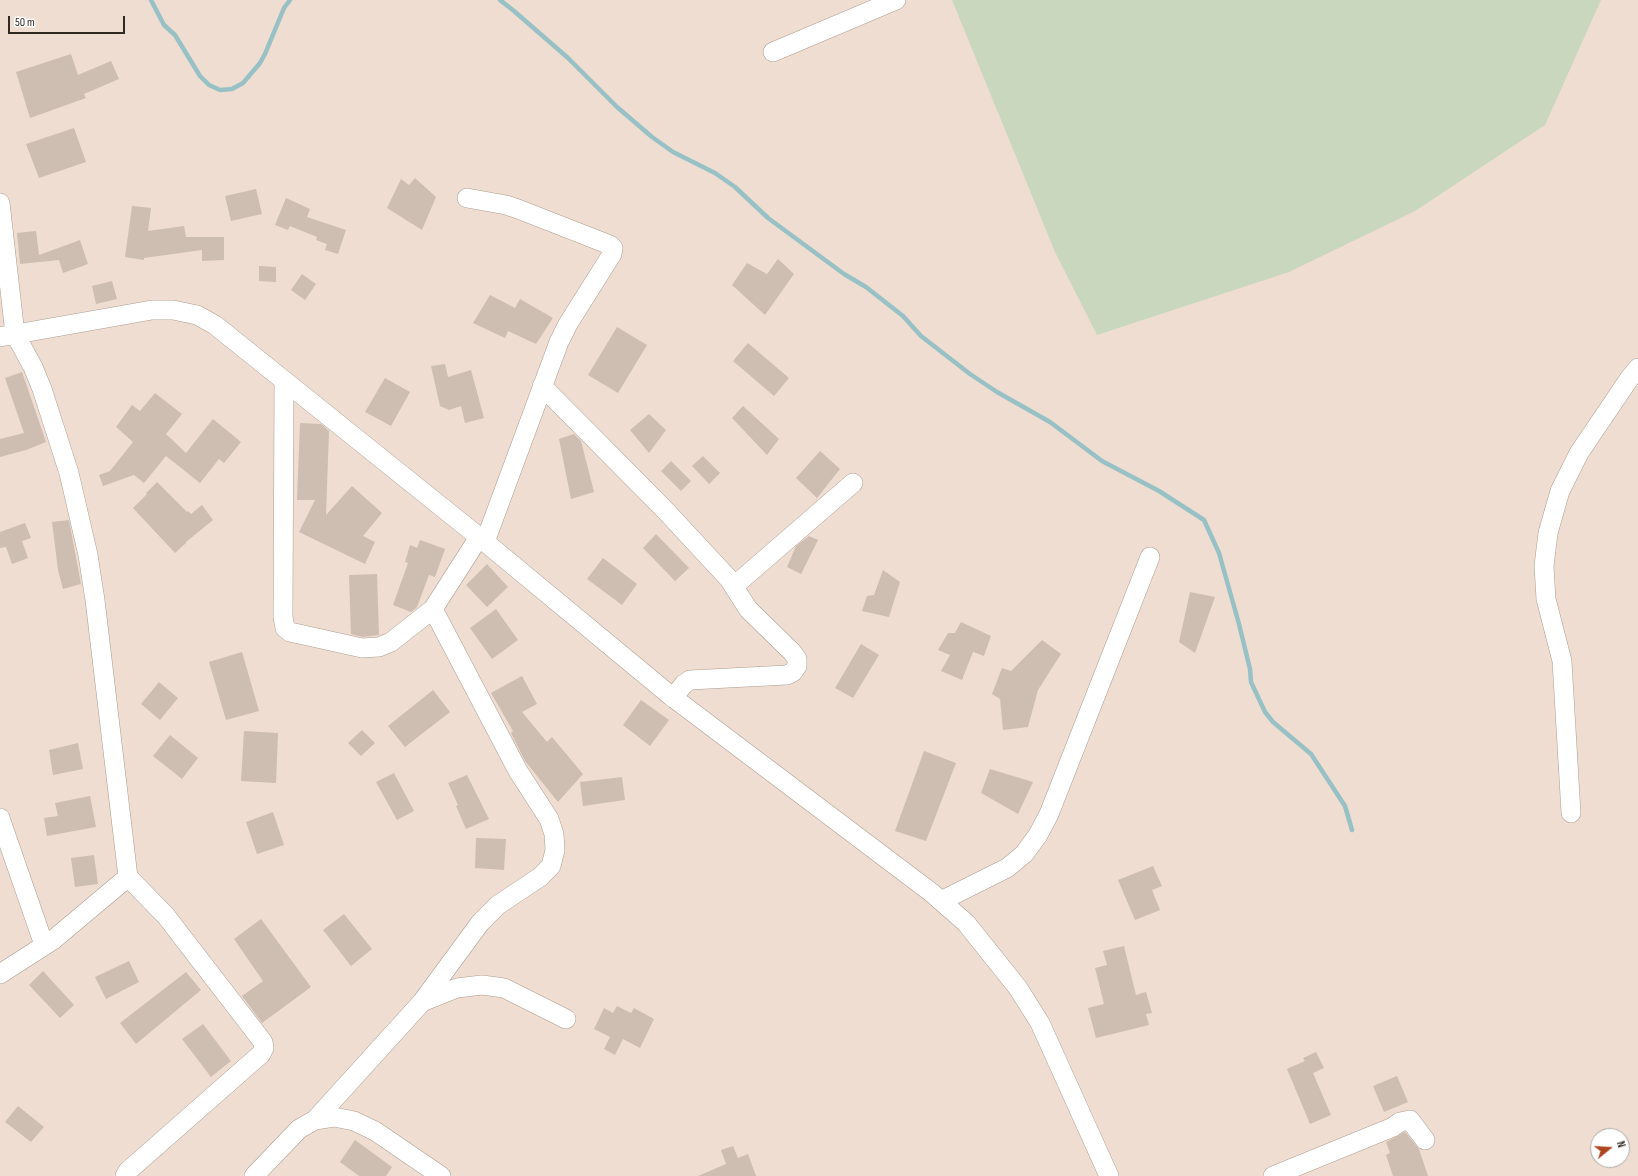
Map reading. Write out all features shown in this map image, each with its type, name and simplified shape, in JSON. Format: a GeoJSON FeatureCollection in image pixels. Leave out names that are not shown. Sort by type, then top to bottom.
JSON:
{"type":"FeatureCollection","features":[{"type":"Feature","properties":{"kind":"street"},"geometry":{"type":"LineString","coordinates":[[773,52],[896,0]]}},
{"type":"Feature","properties":{"kind":"street"},"geometry":{"type":"LineString","coordinates":[[284,381],[283,617],[285,628],[290,632],[362,648],[379,647],[391,642],[433,609],[482,540],[559,342],[568,324],[612,254],[613,248],[610,245],[506,205],[467,198]]}},
{"type":"Feature","properties":{"kind":"street"},"geometry":{"type":"LineString","coordinates":[[0,203],[7,336],[32,367],[42,389],[69,473],[88,555],[95,600],[128,877],[166,916],[263,1042],[264,1048],[261,1054],[125,1176]]}},
{"type":"Feature","properties":{"kind":"street"},"geometry":{"type":"LineString","coordinates":[[7,336],[152,310],[174,310],[197,315],[215,326],[482,540],[673,698],[941,900],[966,923],[1018,988],[1040,1023],[1109,1176]]}},
{"type":"Feature","properties":{"kind":"street"},"geometry":{"type":"LineString","coordinates":[[1572,813],[1562,661],[1546,599],[1544,566],[1548,533],[1560,491],[1579,453],[1638,368]]}},
{"type":"Feature","properties":{"kind":"street"},"geometry":{"type":"LineString","coordinates":[[542,386],[664,509],[734,586],[748,609],[792,652],[797,659],[797,666],[793,672],[781,676],[696,678],[684,684],[673,698]]}},
{"type":"Feature","properties":{"kind":"street"},"geometry":{"type":"LineString","coordinates":[[734,586],[853,483]]}},
{"type":"Feature","properties":{"kind":"street"},"geometry":{"type":"LineString","coordinates":[[941,900],[1007,868],[1024,854],[1038,835],[1049,814],[1150,557]]}},
{"type":"Feature","properties":{"kind":"street"},"geometry":{"type":"LineString","coordinates":[[263,1173],[299,1129],[315,1120],[422,1002],[480,923],[498,904],[540,877],[551,866],[555,850],[554,834],[549,819],[518,771],[433,609]]}},
{"type":"Feature","properties":{"kind":"street"},"geometry":{"type":"LineString","coordinates":[[0,818],[44,945]]}},
{"type":"Feature","properties":{"kind":"street"},"geometry":{"type":"LineString","coordinates":[[0,974],[44,945],[128,877]]}},
{"type":"Feature","properties":{"kind":"street"},"geometry":{"type":"LineString","coordinates":[[422,1002],[457,988],[482,985],[504,988],[566,1019]]}},
{"type":"Feature","properties":{"kind":"street"},"geometry":{"type":"LineString","coordinates":[[315,1120],[334,1118],[354,1121],[375,1131],[441,1176]]}},
{"type":"Feature","properties":{"kind":"street"},"geometry":{"type":"LineString","coordinates":[[1273,1176],[1393,1127],[1400,1122],[1410,1120],[1425,1140]]}},
{"type":"Feature","properties":{"kind":"green space"},"geometry":{"type":"Polygon","coordinates":[[[952,0],[1601,0],[1545,125],[1415,211],[1289,272],[1097,335],[1055,252],[952,0]]]}},
{"type":"Feature","properties":{"kind":"building"},"geometry":{"type":"Polygon","coordinates":[[[71,54],[78,75],[111,61],[119,79],[84,94],[86,98],[30,118],[16,72],[71,54]]]}},
{"type":"Feature","properties":{"kind":"building"},"geometry":{"type":"Polygon","coordinates":[[[74,128],[86,162],[39,178],[26,144],[74,128]]]}},
{"type":"Feature","properties":{"kind":"building"},"geometry":{"type":"Polygon","coordinates":[[[415,178],[436,197],[422,230],[387,208],[401,179],[409,185],[415,178]]]}},
{"type":"Feature","properties":{"kind":"building"},"geometry":{"type":"Polygon","coordinates":[[[256,189],[262,214],[231,221],[225,196],[256,189]]]}},
{"type":"Feature","properties":{"kind":"building"},"geometry":{"type":"Polygon","coordinates":[[[286,198],[310,209],[307,217],[346,230],[338,254],[325,250],[327,244],[316,240],[317,237],[290,226],[288,230],[275,225],[286,198]]]}},
{"type":"Feature","properties":{"kind":"building"},"geometry":{"type":"Polygon","coordinates":[[[132,206],[151,208],[148,231],[184,226],[186,237],[224,237],[224,260],[202,261],[202,250],[144,258],[144,260],[125,257],[132,206]]]}},
{"type":"Feature","properties":{"kind":"building"},"geometry":{"type":"Polygon","coordinates":[[[36,231],[39,255],[80,240],[88,264],[63,273],[59,260],[20,264],[17,233],[36,231]]]}},
{"type":"Feature","properties":{"kind":"building"},"geometry":{"type":"Polygon","coordinates":[[[778,259],[794,274],[765,315],[732,285],[747,263],[767,274],[778,259]]]}},
{"type":"Feature","properties":{"kind":"building"},"geometry":{"type":"Polygon","coordinates":[[[259,266],[276,267],[276,282],[259,281],[259,266]]]}},
{"type":"Feature","properties":{"kind":"building"},"geometry":{"type":"Polygon","coordinates":[[[302,274],[316,284],[305,300],[291,290],[302,274]]]}},
{"type":"Feature","properties":{"kind":"building"},"geometry":{"type":"Polygon","coordinates":[[[112,281],[117,299],[96,304],[92,286],[112,281]]]}},
{"type":"Feature","properties":{"kind":"building"},"geometry":{"type":"Polygon","coordinates":[[[490,295],[515,308],[520,299],[553,318],[536,344],[508,331],[505,338],[473,323],[490,295]]]}},
{"type":"Feature","properties":{"kind":"building"},"geometry":{"type":"Polygon","coordinates":[[[617,327],[647,345],[618,393],[588,375],[617,327]]]}},
{"type":"Feature","properties":{"kind":"building"},"geometry":{"type":"Polygon","coordinates":[[[748,343],[789,378],[774,396],[733,361],[748,343]]]}},
{"type":"Feature","properties":{"kind":"building"},"geometry":{"type":"Polygon","coordinates":[[[445,364],[448,377],[471,370],[484,418],[465,423],[461,406],[449,410],[440,406],[431,366],[445,364]]]}},
{"type":"Feature","properties":{"kind":"building"},"geometry":{"type":"Polygon","coordinates":[[[22,372],[46,442],[26,450],[0,457],[0,439],[24,433],[5,378],[22,372]]]}},
{"type":"Feature","properties":{"kind":"building"},"geometry":{"type":"Polygon","coordinates":[[[385,378],[410,392],[391,426],[365,412],[385,378]]]}},
{"type":"Feature","properties":{"kind":"building"},"geometry":{"type":"Polygon","coordinates":[[[155,393],[182,414],[166,434],[186,453],[213,419],[241,442],[224,463],[219,459],[200,483],[166,456],[144,483],[134,475],[103,486],[99,475],[110,471],[133,442],[116,427],[132,405],[140,411],[155,393]]]}},
{"type":"Feature","properties":{"kind":"building"},"geometry":{"type":"Polygon","coordinates":[[[743,406],[779,439],[767,455],[732,418],[743,406]]]}},
{"type":"Feature","properties":{"kind":"building"},"geometry":{"type":"Polygon","coordinates":[[[649,414],[666,430],[649,453],[630,430],[649,414]]]}},
{"type":"Feature","properties":{"kind":"building"},"geometry":{"type":"Polygon","coordinates":[[[300,423],[321,424],[329,431],[326,515],[352,486],[382,513],[363,536],[375,542],[365,564],[299,532],[315,500],[297,500],[300,423]]]}},
{"type":"Feature","properties":{"kind":"building"},"geometry":{"type":"Polygon","coordinates":[[[574,434],[581,441],[594,492],[571,499],[559,439],[574,434]]]}},
{"type":"Feature","properties":{"kind":"building"},"geometry":{"type":"Polygon","coordinates":[[[820,451],[840,469],[817,498],[796,478],[820,451]]]}},
{"type":"Feature","properties":{"kind":"building"},"geometry":{"type":"Polygon","coordinates":[[[703,456],[720,473],[709,484],[692,466],[703,456]]]}},
{"type":"Feature","properties":{"kind":"building"},"geometry":{"type":"Polygon","coordinates":[[[671,461],[691,481],[681,491],[661,471],[671,461]]]}},
{"type":"Feature","properties":{"kind":"building"},"geometry":{"type":"Polygon","coordinates":[[[157,482],[187,512],[188,511],[191,514],[202,505],[213,520],[175,553],[133,508],[157,482]]]}},
{"type":"Feature","properties":{"kind":"building"},"geometry":{"type":"Polygon","coordinates":[[[69,520],[81,584],[63,589],[58,570],[52,522],[69,520]]]}},
{"type":"Feature","properties":{"kind":"building"},"geometry":{"type":"Polygon","coordinates":[[[25,523],[31,538],[22,541],[28,558],[12,564],[6,547],[0,548],[0,532],[25,523]]]}},
{"type":"Feature","properties":{"kind":"building"},"geometry":{"type":"Polygon","coordinates":[[[656,534],[689,568],[675,581],[643,548],[656,534]]]}},
{"type":"Feature","properties":{"kind":"building"},"geometry":{"type":"Polygon","coordinates":[[[809,536],[818,540],[801,574],[787,567],[796,546],[809,536]]]}},
{"type":"Feature","properties":{"kind":"building"},"geometry":{"type":"Polygon","coordinates":[[[420,540],[445,549],[435,577],[429,575],[417,607],[411,612],[393,605],[408,563],[405,562],[410,545],[417,548],[420,540]]]}},
{"type":"Feature","properties":{"kind":"building"},"geometry":{"type":"Polygon","coordinates":[[[603,558],[637,584],[622,605],[587,579],[603,558]]]}},
{"type":"Feature","properties":{"kind":"building"},"geometry":{"type":"Polygon","coordinates":[[[487,564],[508,587],[487,607],[466,585],[487,564]]]}},
{"type":"Feature","properties":{"kind":"building"},"geometry":{"type":"Polygon","coordinates":[[[883,570],[900,582],[889,617],[862,611],[867,596],[874,595],[883,570]]]}},
{"type":"Feature","properties":{"kind":"building"},"geometry":{"type":"Polygon","coordinates":[[[377,574],[379,635],[363,637],[351,634],[349,575],[377,574]]]}},
{"type":"Feature","properties":{"kind":"building"},"geometry":{"type":"Polygon","coordinates":[[[1190,592],[1215,597],[1195,653],[1179,642],[1190,592]]]}},
{"type":"Feature","properties":{"kind":"building"},"geometry":{"type":"Polygon","coordinates":[[[496,609],[518,640],[492,659],[470,628],[496,609]]]}},
{"type":"Feature","properties":{"kind":"building"},"geometry":{"type":"Polygon","coordinates":[[[961,622],[991,636],[984,656],[973,652],[962,680],[941,671],[950,655],[938,650],[948,633],[955,633],[961,622]]]}},
{"type":"Feature","properties":{"kind":"building"},"geometry":{"type":"Polygon","coordinates":[[[1042,640],[1061,654],[1038,690],[1028,727],[1003,730],[1000,699],[992,694],[1002,668],[1011,671],[1042,640]]]}},
{"type":"Feature","properties":{"kind":"building"},"geometry":{"type":"Polygon","coordinates":[[[861,644],[879,655],[853,698],[835,688],[861,644]]]}},
{"type":"Feature","properties":{"kind":"building"},"geometry":{"type":"Polygon","coordinates":[[[242,652],[259,711],[226,720],[209,662],[242,652]]]}},
{"type":"Feature","properties":{"kind":"building"},"geometry":{"type":"Polygon","coordinates":[[[522,676],[537,704],[522,712],[547,742],[552,737],[583,774],[558,802],[525,761],[511,733],[513,731],[491,693],[522,676]]]}},
{"type":"Feature","properties":{"kind":"building"},"geometry":{"type":"Polygon","coordinates":[[[159,682],[178,698],[160,720],[141,704],[159,682]]]}},
{"type":"Feature","properties":{"kind":"building"},"geometry":{"type":"Polygon","coordinates":[[[433,690],[450,712],[405,747],[388,726],[433,690]]]}},
{"type":"Feature","properties":{"kind":"building"},"geometry":{"type":"Polygon","coordinates":[[[641,700],[669,720],[650,746],[623,725],[641,700]]]}},
{"type":"Feature","properties":{"kind":"building"},"geometry":{"type":"Polygon","coordinates":[[[362,730],[375,743],[361,756],[348,743],[362,730]]]}},
{"type":"Feature","properties":{"kind":"building"},"geometry":{"type":"Polygon","coordinates":[[[244,731],[278,733],[276,783],[241,781],[244,731]]]}},
{"type":"Feature","properties":{"kind":"building"},"geometry":{"type":"Polygon","coordinates":[[[170,735],[198,758],[182,779],[153,756],[170,735]]]}},
{"type":"Feature","properties":{"kind":"building"},"geometry":{"type":"Polygon","coordinates":[[[78,743],[83,769],[53,775],[49,750],[78,743]]]}},
{"type":"Feature","properties":{"kind":"building"},"geometry":{"type":"Polygon","coordinates":[[[924,751],[956,763],[926,841],[895,831],[924,751]]]}},
{"type":"Feature","properties":{"kind":"building"},"geometry":{"type":"Polygon","coordinates":[[[990,769],[1033,782],[1018,814],[981,793],[990,769]]]}},
{"type":"Feature","properties":{"kind":"building"},"geometry":{"type":"Polygon","coordinates":[[[394,773],[414,811],[397,820],[376,782],[394,773]]]}},
{"type":"Feature","properties":{"kind":"building"},"geometry":{"type":"Polygon","coordinates":[[[467,775],[489,819],[466,829],[456,806],[458,805],[448,783],[467,775]]]}},
{"type":"Feature","properties":{"kind":"building"},"geometry":{"type":"Polygon","coordinates":[[[622,777],[625,800],[583,806],[580,782],[622,777]]]}},
{"type":"Feature","properties":{"kind":"building"},"geometry":{"type":"Polygon","coordinates":[[[90,796],[96,827],[47,836],[44,818],[58,816],[55,803],[90,796]]]}},
{"type":"Feature","properties":{"kind":"building"},"geometry":{"type":"Polygon","coordinates":[[[273,812],[284,845],[257,854],[246,822],[273,812]]]}},
{"type":"Feature","properties":{"kind":"building"},"geometry":{"type":"Polygon","coordinates":[[[476,838],[506,839],[504,870],[475,868],[476,838]]]}},
{"type":"Feature","properties":{"kind":"building"},"geometry":{"type":"Polygon","coordinates":[[[94,855],[98,884],[75,887],[71,858],[94,855]]]}},
{"type":"Feature","properties":{"kind":"building"},"geometry":{"type":"Polygon","coordinates":[[[1153,866],[1162,886],[1152,890],[1160,910],[1135,920],[1118,880],[1153,866]]]}},
{"type":"Feature","properties":{"kind":"building"},"geometry":{"type":"Polygon","coordinates":[[[344,914],[372,949],[351,966],[323,930],[344,914]]]}},
{"type":"Feature","properties":{"kind":"building"},"geometry":{"type":"Polygon","coordinates":[[[261,919],[311,987],[262,1023],[242,996],[263,981],[234,939],[261,919]]]}},
{"type":"Feature","properties":{"kind":"building"},"geometry":{"type":"Polygon","coordinates":[[[1124,946],[1136,995],[1146,992],[1152,1013],[1146,1014],[1149,1025],[1096,1038],[1088,1008],[1104,1004],[1095,968],[1107,965],[1103,951],[1124,946]]]}},
{"type":"Feature","properties":{"kind":"building"},"geometry":{"type":"Polygon","coordinates":[[[129,961],[139,982],[106,999],[95,977],[129,961]]]}},
{"type":"Feature","properties":{"kind":"building"},"geometry":{"type":"Polygon","coordinates":[[[43,971],[74,1005],[60,1018],[29,985],[43,971]]]}},
{"type":"Feature","properties":{"kind":"building"},"geometry":{"type":"Polygon","coordinates":[[[186,972],[201,990],[136,1044],[120,1023],[186,972]]]}},
{"type":"Feature","properties":{"kind":"building"},"geometry":{"type":"Polygon","coordinates":[[[617,1006],[631,1013],[634,1008],[654,1019],[640,1048],[623,1039],[615,1055],[604,1049],[610,1037],[594,1029],[604,1008],[613,1013],[617,1006]]]}},
{"type":"Feature","properties":{"kind":"building"},"geometry":{"type":"Polygon","coordinates":[[[203,1024],[231,1061],[211,1077],[182,1039],[203,1024]]]}},
{"type":"Feature","properties":{"kind":"building"},"geometry":{"type":"Polygon","coordinates":[[[1316,1052],[1324,1068],[1313,1073],[1331,1115],[1310,1124],[1287,1069],[1305,1061],[1303,1058],[1316,1052]]]}},
{"type":"Feature","properties":{"kind":"building"},"geometry":{"type":"Polygon","coordinates":[[[1397,1076],[1408,1102],[1384,1112],[1373,1086],[1397,1076]]]}},
{"type":"Feature","properties":{"kind":"building"},"geometry":{"type":"Polygon","coordinates":[[[18,1106],[44,1127],[31,1142],[5,1122],[18,1106]]]}},
{"type":"Feature","properties":{"kind":"building"},"geometry":{"type":"Polygon","coordinates":[[[1405,1132],[1419,1149],[1428,1176],[1393,1176],[1386,1155],[1390,1153],[1386,1142],[1405,1132]]]}},
{"type":"Feature","properties":{"kind":"building"},"geometry":{"type":"Polygon","coordinates":[[[355,1140],[392,1167],[386,1176],[359,1176],[340,1162],[355,1140]]]}},
{"type":"Feature","properties":{"kind":"building"},"geometry":{"type":"Polygon","coordinates":[[[733,1146],[738,1158],[748,1154],[756,1176],[698,1176],[726,1164],[721,1150],[733,1146]]]}},
{"type":"Feature","properties":{"kind":"waterway"},"geometry":{"type":"LineString","coordinates":[[151,0],[164,25],[175,35],[200,76],[209,85],[220,90],[232,89],[243,83],[260,63],[284,8],[290,0]]}},
{"type":"Feature","properties":{"kind":"waterway"},"geometry":{"type":"LineString","coordinates":[[500,0],[568,58],[617,107],[652,137],[673,152],[715,173],[735,187],[768,218],[844,274],[866,287],[903,316],[921,336],[970,374],[997,392],[1050,422],[1102,461],[1159,491],[1204,520],[1219,553],[1239,624],[1250,669],[1251,682],[1265,712],[1273,722],[1311,754],[1345,806],[1352,830]]}}]}
